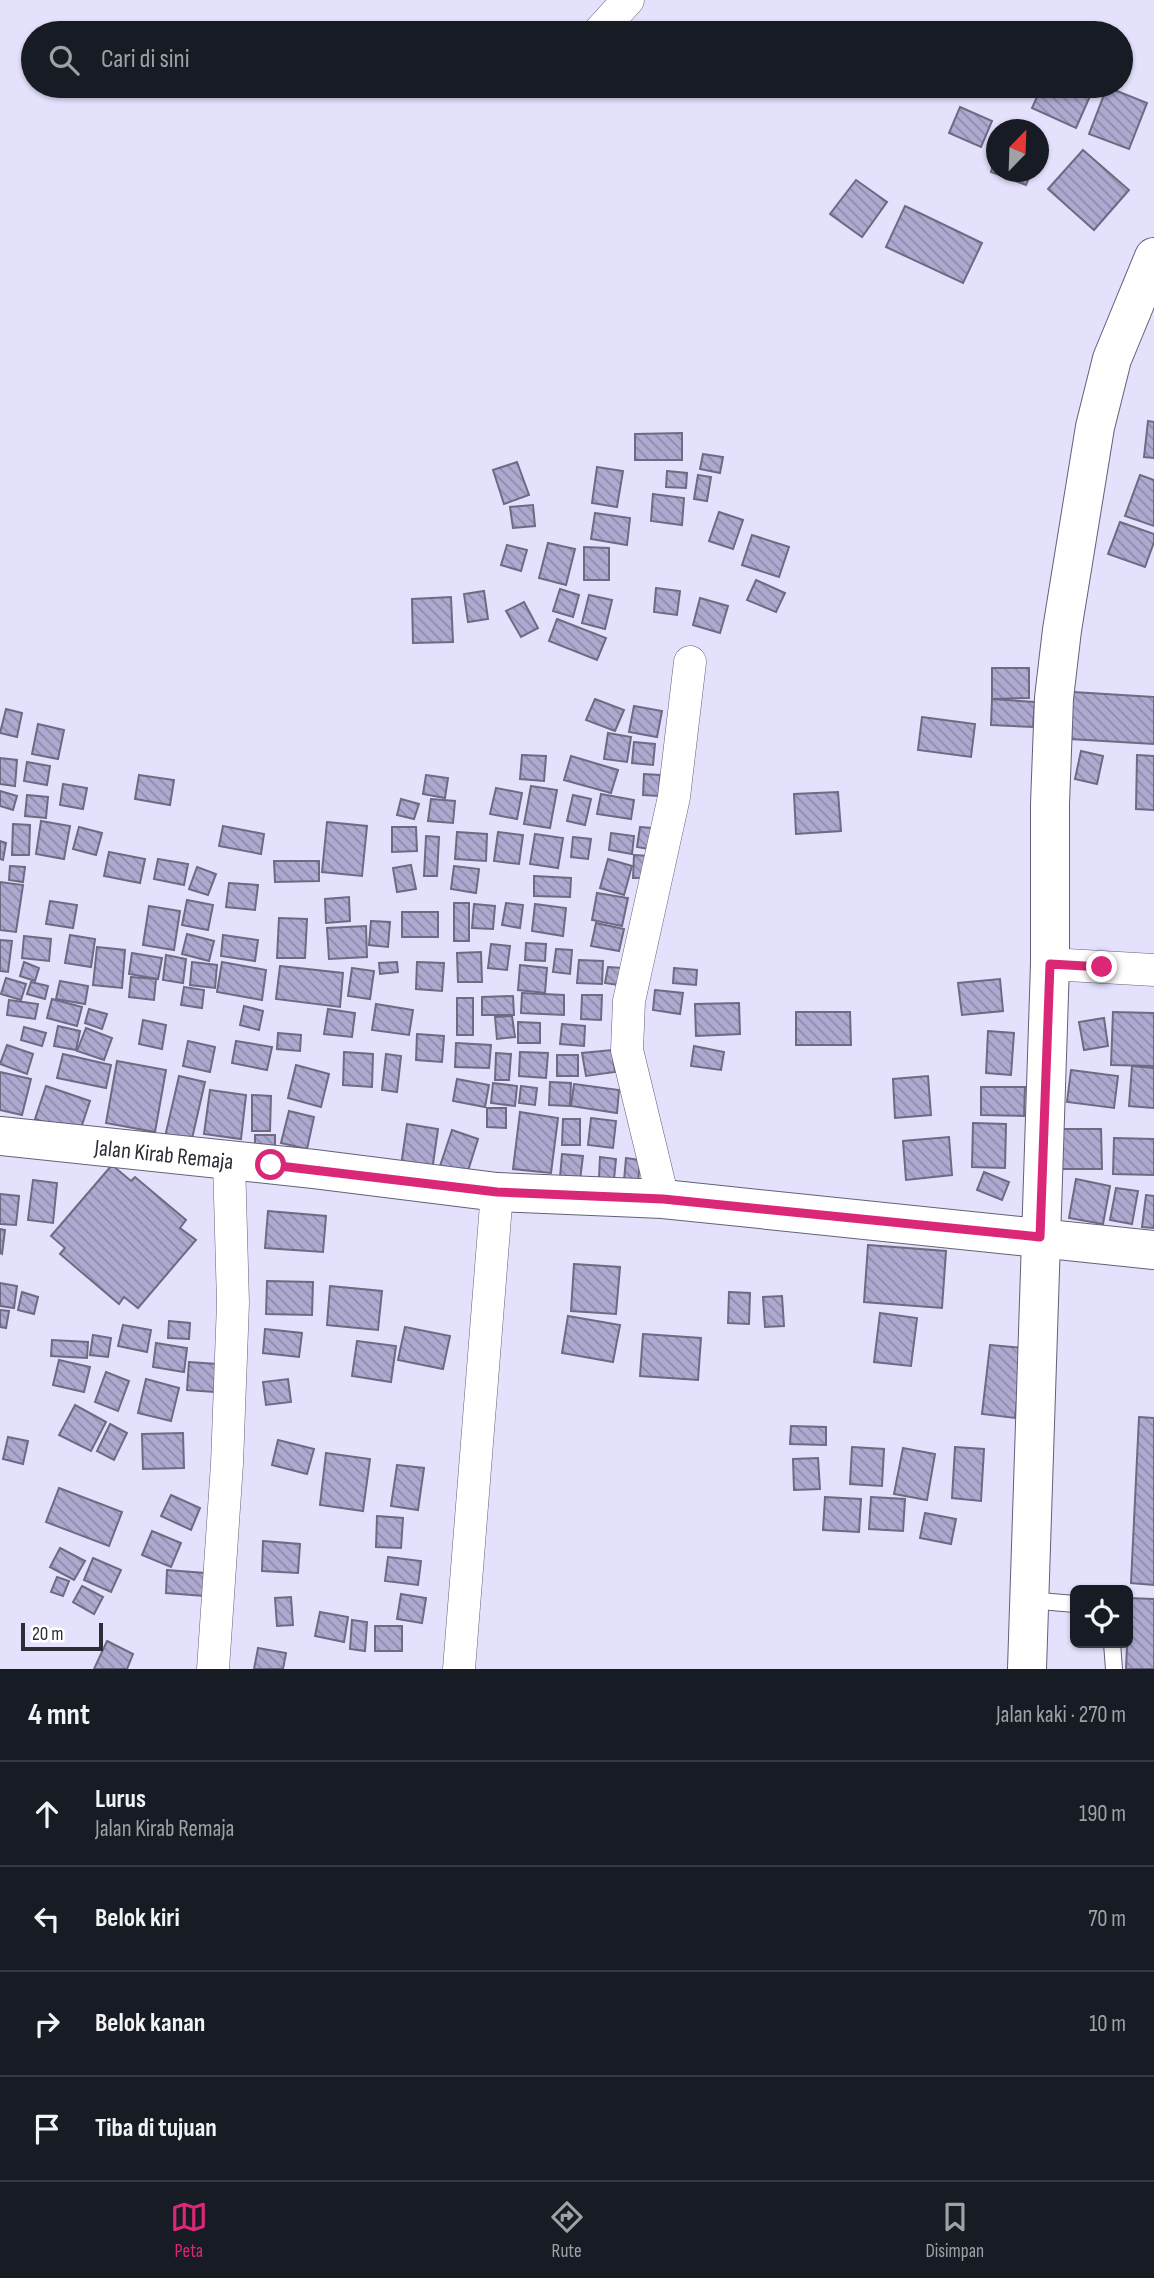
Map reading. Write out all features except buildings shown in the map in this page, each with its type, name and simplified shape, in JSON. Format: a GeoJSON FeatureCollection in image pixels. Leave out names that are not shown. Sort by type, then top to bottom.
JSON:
{"type":"FeatureCollection","features":[{"type":"Feature","properties":{"kind":"street"},"geometry":{"type":"LineString","coordinates":[[609,21],[628,0]]}},
{"type":"Feature","properties":{"kind":"street"},"geometry":{"type":"LineString","coordinates":[[1027,1669],[1050,964],[1050,804],[1054,698],[1087,468],[1112,359],[1154,257]]}},
{"type":"Feature","properties":{"kind":"street"},"geometry":{"type":"LineString","coordinates":[[663,1199],[627,1050],[629,1001],[674,797],[690,662]]}},
{"type":"Feature","properties":{"kind":"street"},"geometry":{"type":"LineString","coordinates":[[1050,964],[1154,970]]}},
{"type":"Feature","properties":{"kind":"street","name":"Jalan Kirab Remaja"},"geometry":{"type":"LineString","coordinates":[[0,1136],[314,1168],[497,1203],[663,1199],[1039,1256],[1154,1250]]}},
{"type":"Feature","properties":{"kind":"street"},"geometry":{"type":"LineString","coordinates":[[213,1669],[228,1464],[233,1303],[229,1161]]}},
{"type":"Feature","properties":{"kind":"street"},"geometry":{"type":"LineString","coordinates":[[459,1669],[497,1203]]}},
{"type":"Feature","properties":{"kind":"lane"},"geometry":{"type":"LineString","coordinates":[[1028,1600],[1070,1604]]}},
{"type":"Feature","properties":{"kind":"lane"},"geometry":{"type":"LineString","coordinates":[[1112,1648],[1114,1669]]}},
{"type":"Feature","properties":{"kind":"route"},"geometry":{"type":"LineString","coordinates":[[271,1165],[314,1168],[497,1192],[663,1199],[1040,1237],[1050,964],[1102,967]]}}]}
